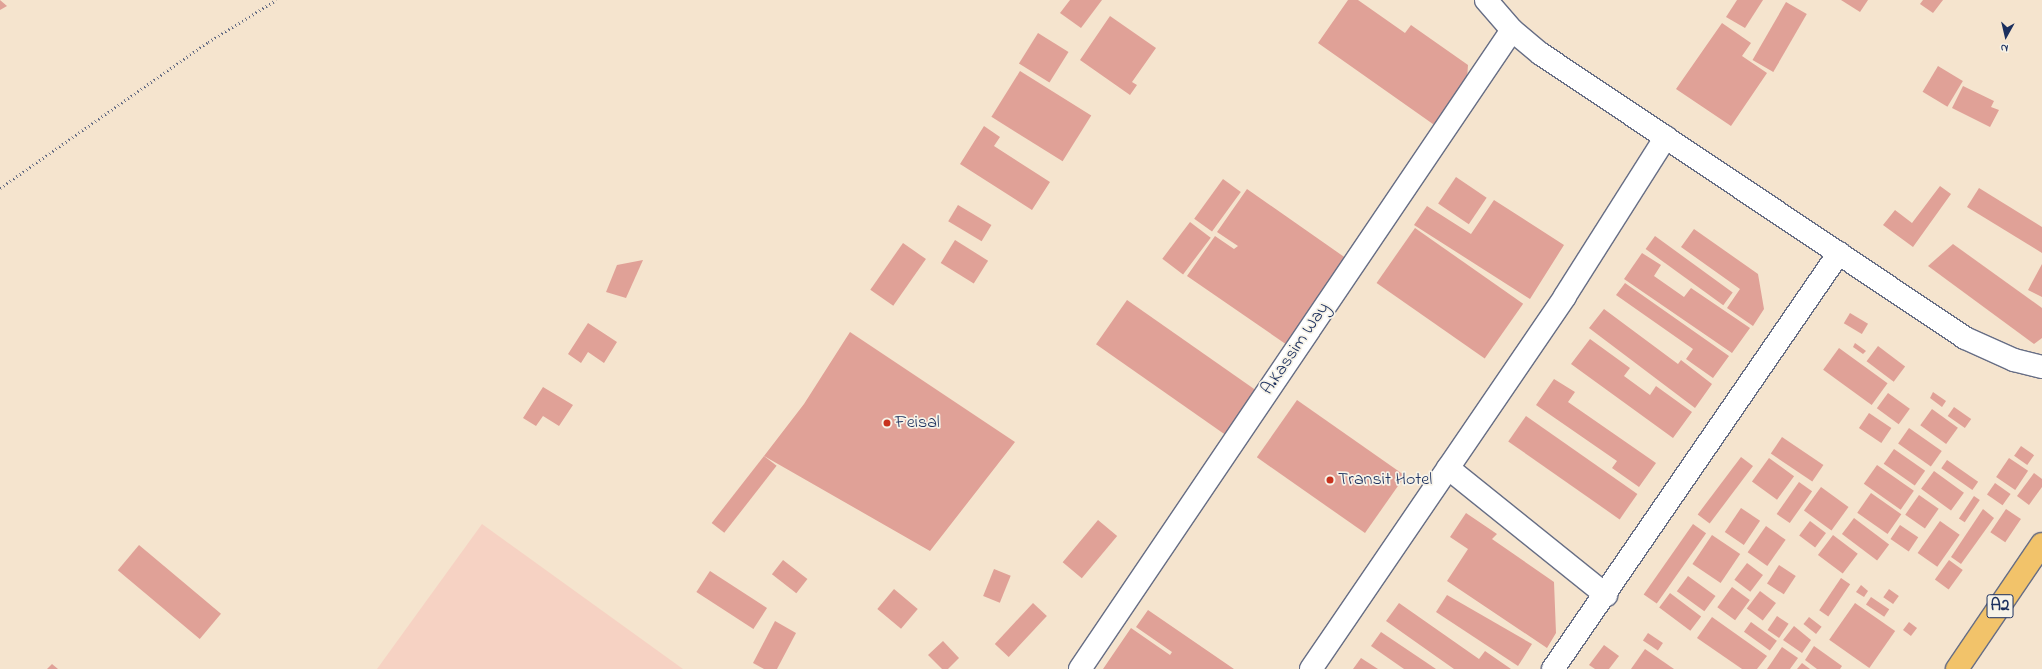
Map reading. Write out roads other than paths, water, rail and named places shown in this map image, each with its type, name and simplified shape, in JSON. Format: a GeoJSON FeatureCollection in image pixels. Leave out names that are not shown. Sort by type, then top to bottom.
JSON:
{"type":"FeatureCollection","features":[{"type":"Feature","properties":{"kind":"highway","name":"A2"},"geometry":{"type":"LineString","coordinates":[[1957,669],[2042,544]]}},
{"type":"Feature","properties":{"kind":"street"},"geometry":{"type":"LineString","coordinates":[[1486,0],[1512,30],[1541,54],[1965,338],[2014,360],[2042,367]]}},
{"type":"Feature","properties":{"kind":"street","name":"A.Kassim Way"},"geometry":{"type":"LineString","coordinates":[[1080,669],[1512,30]]}},
{"type":"Feature","properties":{"kind":"street"},"geometry":{"type":"LineString","coordinates":[[1311,669],[1565,296],[1666,137]]}},
{"type":"Feature","properties":{"kind":"street"},"geometry":{"type":"LineString","coordinates":[[1552,669],[1606,595],[1839,253]]}},
{"type":"Feature","properties":{"kind":"street"},"geometry":{"type":"LineString","coordinates":[[1448,468],[1606,595]]}},
{"type":"Feature","properties":{"kind":"place","name":"Feisal"},"geometry":{"type":"Point","coordinates":[887,423]}},
{"type":"Feature","properties":{"kind":"place","name":"Transit Hotel"},"geometry":{"type":"Point","coordinates":[1330,480]}}]}
